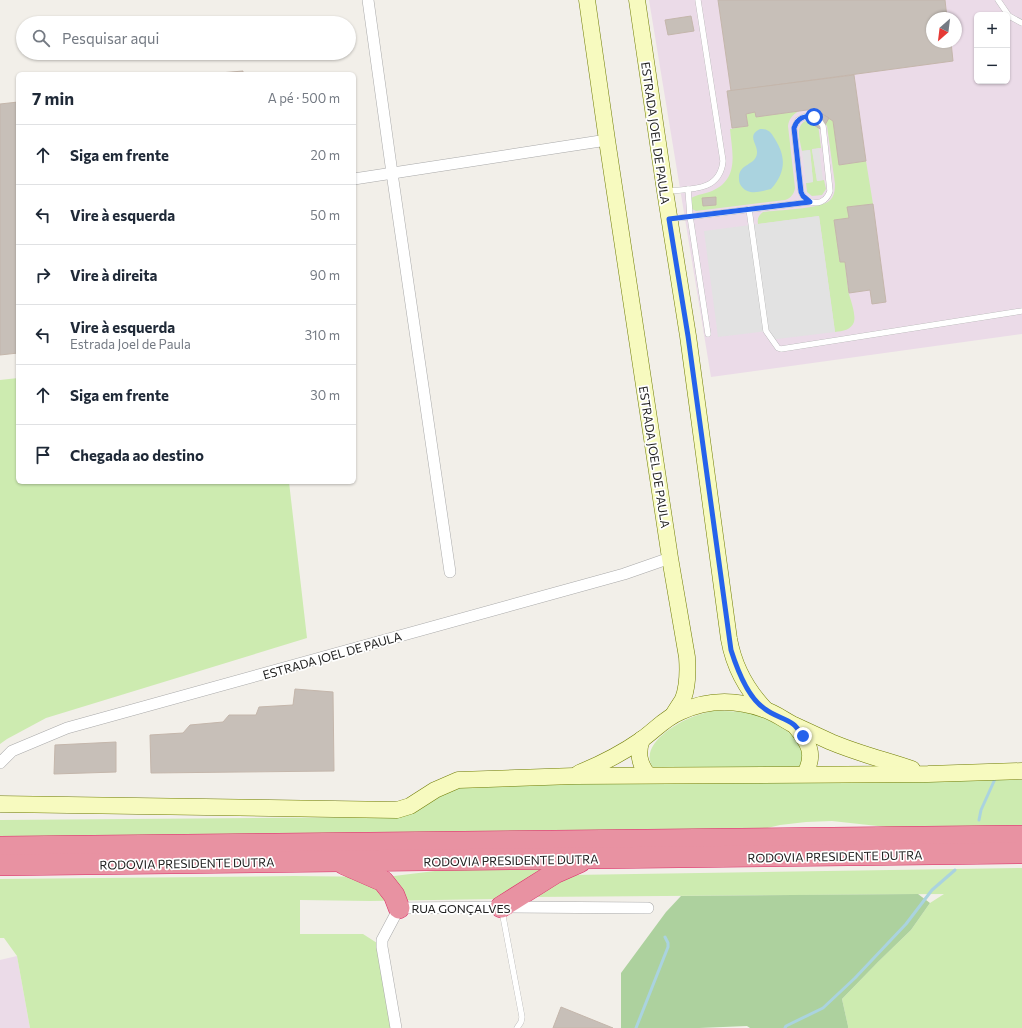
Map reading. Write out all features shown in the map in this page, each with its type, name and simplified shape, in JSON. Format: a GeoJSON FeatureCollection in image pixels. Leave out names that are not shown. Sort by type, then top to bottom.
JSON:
{"type":"FeatureCollection","features":[{"type":"Feature","properties":{"kind":"highway","name":"RODOVIA PRESIDENTE DUTRA"},"geometry":{"type":"LineString","coordinates":[[0,847],[1022,836]]}},
{"type":"Feature","properties":{"kind":"highway","name":"RODOVIA PRESIDENTE DUTRA"},"geometry":{"type":"LineString","coordinates":[[0,865],[1022,853]]}},
{"type":"Feature","properties":{"kind":"highway"},"geometry":{"type":"LineString","coordinates":[[501,907],[555,874],[588,859]]}},
{"type":"Feature","properties":{"kind":"highway"},"geometry":{"type":"LineString","coordinates":[[338,861],[383,881],[394,895],[399,908]]}},
{"type":"Feature","properties":{"kind":"main road","name":"ESTRADA JOEL DE PAULA"},"geometry":{"type":"LineString","coordinates":[[587,0],[670,558],[687,658],[687,682],[682,699],[673,716]]}},
{"type":"Feature","properties":{"kind":"main road","name":"ESTRADA JOEL DE PAULA"},"geometry":{"type":"LineString","coordinates":[[637,0],[669,219],[688,336],[731,650],[743,681],[756,701],[765,709]]}},
{"type":"Feature","properties":{"kind":"main road"},"geometry":{"type":"LineString","coordinates":[[574,776],[612,758],[642,739],[673,716],[690,708],[715,702],[740,703],[765,709],[815,735],[852,750],[928,774]]}},
{"type":"Feature","properties":{"kind":"main road"},"geometry":{"type":"LineString","coordinates":[[794,725],[807,742],[809,748],[810,762],[805,774]]}},
{"type":"Feature","properties":{"kind":"main road"},"geometry":{"type":"LineString","coordinates":[[642,739],[639,752],[644,770],[648,775]]}},
{"type":"Feature","properties":{"kind":"main road"},"geometry":{"type":"LineString","coordinates":[[0,804],[397,810],[410,806],[435,790],[458,780],[574,776],[928,774],[1022,771]]}},
{"type":"Feature","properties":{"kind":"street"},"geometry":{"type":"LineString","coordinates":[[368,0],[450,572]]}},
{"type":"Feature","properties":{"kind":"street"},"geometry":{"type":"LineString","coordinates":[[356,179],[607,140]]}},
{"type":"Feature","properties":{"kind":"street","name":"ESTRADA JOEL DE PAULA"},"geometry":{"type":"LineString","coordinates":[[0,763],[12,751],[67,728],[624,574],[670,558]]}},
{"type":"Feature","properties":{"kind":"street","name":"RUA GONÇALVES"},"geometry":{"type":"LineString","coordinates":[[396,1028],[382,940],[399,908],[648,908]]}},
{"type":"Feature","properties":{"kind":"lane"},"geometry":{"type":"LineString","coordinates":[[665,191],[704,187],[714,181],[720,172],[722,161],[698,0]]}},
{"type":"Feature","properties":{"kind":"lane"},"geometry":{"type":"LineString","coordinates":[[998,0],[1009,16],[1022,23]]}},
{"type":"Feature","properties":{"kind":"lane"},"geometry":{"type":"LineString","coordinates":[[669,219],[818,202],[826,198],[829,195],[830,186],[823,126],[818,119],[806,116],[798,120],[794,132],[801,192],[810,202]]}},
{"type":"Feature","properties":{"kind":"lane"},"geometry":{"type":"LineString","coordinates":[[688,189],[690,216],[708,334]]}},
{"type":"Feature","properties":{"kind":"lane"},"geometry":{"type":"LineString","coordinates":[[750,209],[766,331],[778,348],[781,349],[1022,311]]}},
{"type":"Feature","properties":{"kind":"lane"},"geometry":{"type":"LineString","coordinates":[[501,907],[522,1017],[518,1028]]}},
{"type":"Feature","properties":{"kind":"shaded area"},"geometry":{"type":"Polygon","coordinates":[[[649,0],[1022,0],[1022,334],[711,377],[649,0]]]}},
{"type":"Feature","properties":{"kind":"shaded area"},"geometry":{"type":"Polygon","coordinates":[[[819,148],[823,180],[817,181],[812,150],[819,148]]]}},
{"type":"Feature","properties":{"kind":"shaded area"},"geometry":{"type":"Polygon","coordinates":[[[810,150],[813,182],[806,183],[802,151],[810,150]]]}},
{"type":"Feature","properties":{"kind":"shaded area"},"geometry":{"type":"Polygon","coordinates":[[[819,216],[835,332],[769,340],[768,331],[718,337],[704,231],[819,216]]]}},
{"type":"Feature","properties":{"kind":"shaded area"},"geometry":{"type":"Polygon","coordinates":[[[17,956],[30,1028],[0,1028],[0,960],[17,956]]]}},
{"type":"Feature","properties":{"kind":"green space"},"geometry":{"type":"Polygon","coordinates":[[[799,111],[791,117],[788,126],[795,188],[791,197],[785,200],[696,211],[690,208],[691,198],[712,191],[721,186],[727,179],[731,172],[733,156],[730,129],[748,126],[746,114],[755,112],[756,117],[799,111]]]}},
{"type":"Feature","properties":{"kind":"green space"},"geometry":{"type":"Polygon","coordinates":[[[829,118],[833,121],[840,165],[866,161],[873,204],[848,207],[849,218],[834,220],[840,262],[845,262],[848,290],[854,312],[853,325],[844,331],[835,332],[819,216],[758,224],[760,214],[763,212],[817,206],[824,204],[832,198],[835,184],[827,126],[825,124],[829,118]]]}},
{"type":"Feature","properties":{"kind":"green space"},"geometry":{"type":"Polygon","coordinates":[[[808,120],[818,124],[821,148],[812,149],[817,181],[824,180],[826,189],[822,195],[812,196],[807,192],[806,183],[813,182],[810,150],[802,151],[799,129],[804,122],[808,120]]]}},
{"type":"Feature","properties":{"kind":"green space"},"geometry":{"type":"Polygon","coordinates":[[[16,378],[16,484],[289,484],[307,638],[46,718],[0,744],[0,380],[16,378]]]}},
{"type":"Feature","properties":{"kind":"green space"},"geometry":{"type":"Polygon","coordinates":[[[713,711],[754,714],[767,719],[790,733],[801,744],[803,750],[799,768],[654,769],[650,760],[650,752],[654,744],[661,736],[669,729],[687,719],[713,711]]]}},
{"type":"Feature","properties":{"kind":"green space"},"geometry":{"type":"Polygon","coordinates":[[[881,778],[1022,780],[1022,828],[905,829],[832,821],[780,825],[741,834],[0,839],[0,820],[380,817],[448,790],[470,785],[881,778]]]}},
{"type":"Feature","properties":{"kind":"green space"},"geometry":{"type":"Polygon","coordinates":[[[553,868],[498,899],[370,901],[300,900],[300,934],[363,934],[377,943],[392,1028],[30,1028],[17,956],[4,938],[0,938],[0,879],[294,876],[386,877],[451,869],[553,868]]]}},
{"type":"Feature","properties":{"kind":"green space"},"geometry":{"type":"Polygon","coordinates":[[[1022,868],[1022,1028],[848,1028],[842,999],[911,930],[930,903],[944,894],[530,897],[571,875],[1022,868]]]}},
{"type":"Feature","properties":{"kind":"green space"},"geometry":{"type":"Polygon","coordinates":[[[918,894],[930,903],[911,930],[842,999],[848,1028],[750,1028],[747,1026],[699,1028],[621,1028],[621,973],[666,912],[681,896],[918,894]]]}},
{"type":"Feature","properties":{"kind":"water"},"geometry":{"type":"Polygon","coordinates":[[[760,129],[765,129],[772,134],[780,150],[783,163],[780,176],[771,189],[760,192],[752,192],[745,190],[741,185],[739,174],[744,167],[756,157],[757,150],[753,137],[754,134],[760,129]]]}},
{"type":"Feature","properties":{"kind":"building"},"geometry":{"type":"Polygon","coordinates":[[[718,0],[945,0],[946,12],[926,12],[926,48],[952,48],[953,61],[731,91],[718,0]]]}},
{"type":"Feature","properties":{"kind":"building"},"geometry":{"type":"Polygon","coordinates":[[[691,16],[694,31],[668,35],[665,20],[691,16]]]}},
{"type":"Feature","properties":{"kind":"building"},"geometry":{"type":"Polygon","coordinates":[[[854,75],[866,161],[839,165],[833,121],[814,109],[756,117],[755,112],[746,114],[748,126],[732,128],[727,91],[854,75]]]}},
{"type":"Feature","properties":{"kind":"building"},"geometry":{"type":"Polygon","coordinates":[[[16,102],[16,353],[0,355],[0,104],[16,102]]]}},
{"type":"Feature","properties":{"kind":"building"},"geometry":{"type":"Polygon","coordinates":[[[814,109],[829,118],[822,130],[807,121],[814,109]]]}},
{"type":"Feature","properties":{"kind":"building"},"geometry":{"type":"Polygon","coordinates":[[[716,197],[716,205],[703,206],[702,198],[716,197]]]}},
{"type":"Feature","properties":{"kind":"building"},"geometry":{"type":"Polygon","coordinates":[[[873,204],[886,302],[872,304],[870,290],[849,293],[845,262],[840,262],[834,220],[849,218],[847,207],[873,204]]]}},
{"type":"Feature","properties":{"kind":"building"},"geometry":{"type":"Polygon","coordinates":[[[295,689],[333,692],[334,771],[151,773],[150,735],[183,733],[190,725],[223,722],[229,715],[256,715],[259,707],[293,705],[295,689]]]}},
{"type":"Feature","properties":{"kind":"building"},"geometry":{"type":"Polygon","coordinates":[[[116,742],[116,772],[54,774],[55,745],[116,742]]]}},
{"type":"Feature","properties":{"kind":"building"},"geometry":{"type":"Polygon","coordinates":[[[561,1007],[613,1028],[553,1028],[561,1007]]]}},
{"type":"Feature","properties":{"kind":"waterway"},"geometry":{"type":"LineString","coordinates":[[979,820],[981,810],[995,779]]}},
{"type":"Feature","properties":{"kind":"waterway"},"geometry":{"type":"LineString","coordinates":[[785,1028],[786,1026],[823,1008],[855,978],[906,924],[932,890],[955,870]]}},
{"type":"Feature","properties":{"kind":"waterway"},"geometry":{"type":"LineString","coordinates":[[636,1028],[668,947],[665,937]]}},
{"type":"Feature","properties":{"kind":"route"},"geometry":{"type":"LineString","coordinates":[[803,736],[794,725],[765,709],[756,701],[738,671],[731,650],[688,336],[669,219],[810,202],[801,192],[794,128],[798,120],[806,116],[814,117]]}}]}
